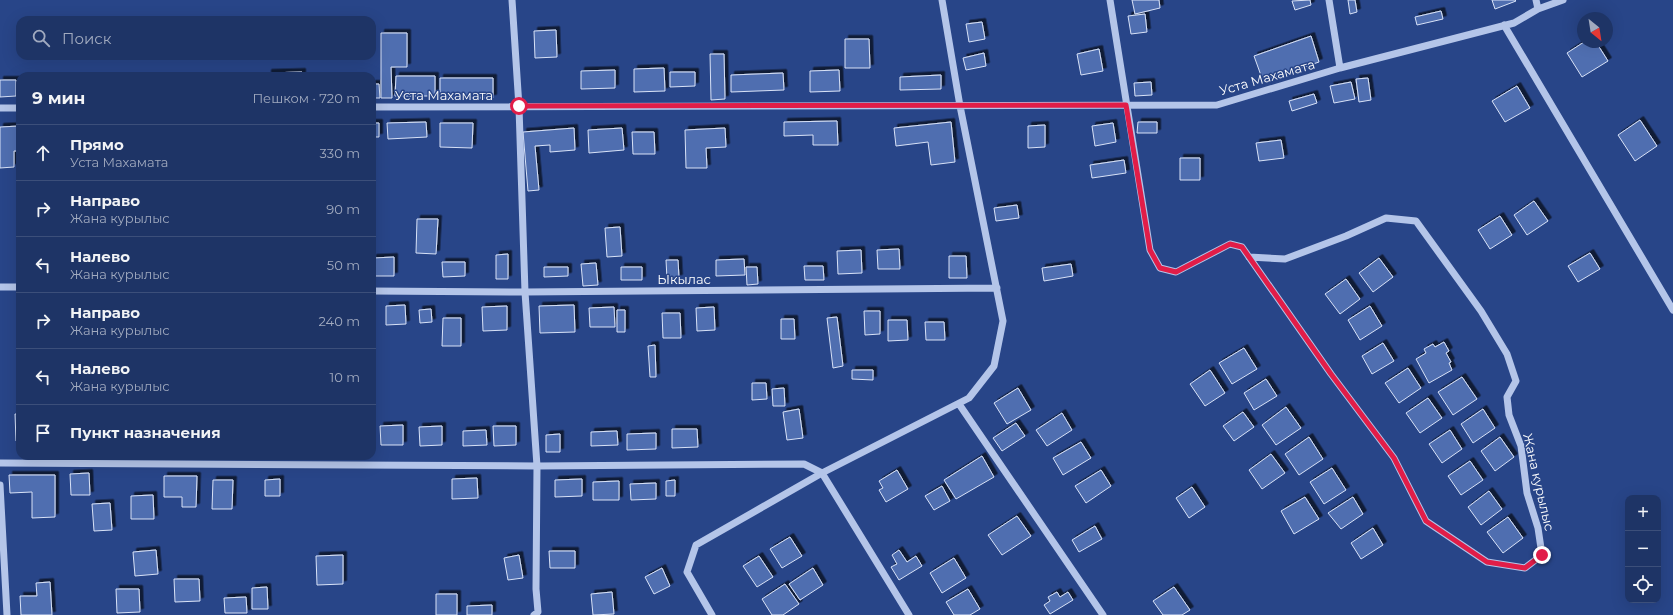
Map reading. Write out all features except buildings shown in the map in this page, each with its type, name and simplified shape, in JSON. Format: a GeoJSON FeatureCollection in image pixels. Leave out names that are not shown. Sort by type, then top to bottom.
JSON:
{"type":"FeatureCollection","features":[{"type":"Feature","properties":{"kind":"street"},"geometry":{"type":"LineString","coordinates":[[512,0],[519,106],[525,292],[537,466],[537,614]]}},
{"type":"Feature","properties":{"kind":"street"},"geometry":{"type":"LineString","coordinates":[[712,615],[687,572],[696,545],[822,473],[969,398],[994,366],[1003,321],[960,106],[942,0]]}},
{"type":"Feature","properties":{"kind":"street","name":"Жана курылыс"},"geometry":{"type":"LineString","coordinates":[[1110,0],[1150,250],[1160,268],[1176,272],[1230,244],[1242,247],[1249,257],[1331,374],[1394,458],[1426,521],[1487,562],[1525,568],[1542,555],[1538,528],[1527,493],[1521,446],[1509,415],[1506,397],[1516,381],[1507,354],[1480,311],[1416,221],[1386,218],[1346,236],[1285,260],[1249,257]]}},
{"type":"Feature","properties":{"kind":"street"},"geometry":{"type":"LineString","coordinates":[[1329,0],[1340,68]]}},
{"type":"Feature","properties":{"kind":"street"},"geometry":{"type":"LineString","coordinates":[[1536,0],[1538,9]]}},
{"type":"Feature","properties":{"kind":"street","name":"Уста Махамата"},"geometry":{"type":"LineString","coordinates":[[376,107],[1217,105],[1340,68],[1514,23],[1538,9],[1563,0]]}},
{"type":"Feature","properties":{"kind":"street"},"geometry":{"type":"LineString","coordinates":[[1504,25],[1673,310]]}},
{"type":"Feature","properties":{"kind":"street"},"geometry":{"type":"LineString","coordinates":[[0,108],[16,108]]}},
{"type":"Feature","properties":{"kind":"street"},"geometry":{"type":"LineString","coordinates":[[0,287],[16,288]]}},
{"type":"Feature","properties":{"kind":"street","name":"Ыкылас"},"geometry":{"type":"LineString","coordinates":[[376,291],[525,292],[997,288]]}},
{"type":"Feature","properties":{"kind":"street"},"geometry":{"type":"LineString","coordinates":[[959,404],[1102,615]]}},
{"type":"Feature","properties":{"kind":"street"},"geometry":{"type":"LineString","coordinates":[[0,463],[537,466],[804,464],[822,473],[909,615]]}},
{"type":"Feature","properties":{"kind":"street"},"geometry":{"type":"LineString","coordinates":[[0,485],[7,615]]}},
{"type":"Feature","properties":{"kind":"route"},"geometry":{"type":"LineString","coordinates":[[519,106],[1126,105],[1150,250],[1160,268],[1176,272],[1230,244],[1242,247],[1331,374],[1394,458],[1426,521],[1487,562],[1525,568],[1542,555]]}}]}
